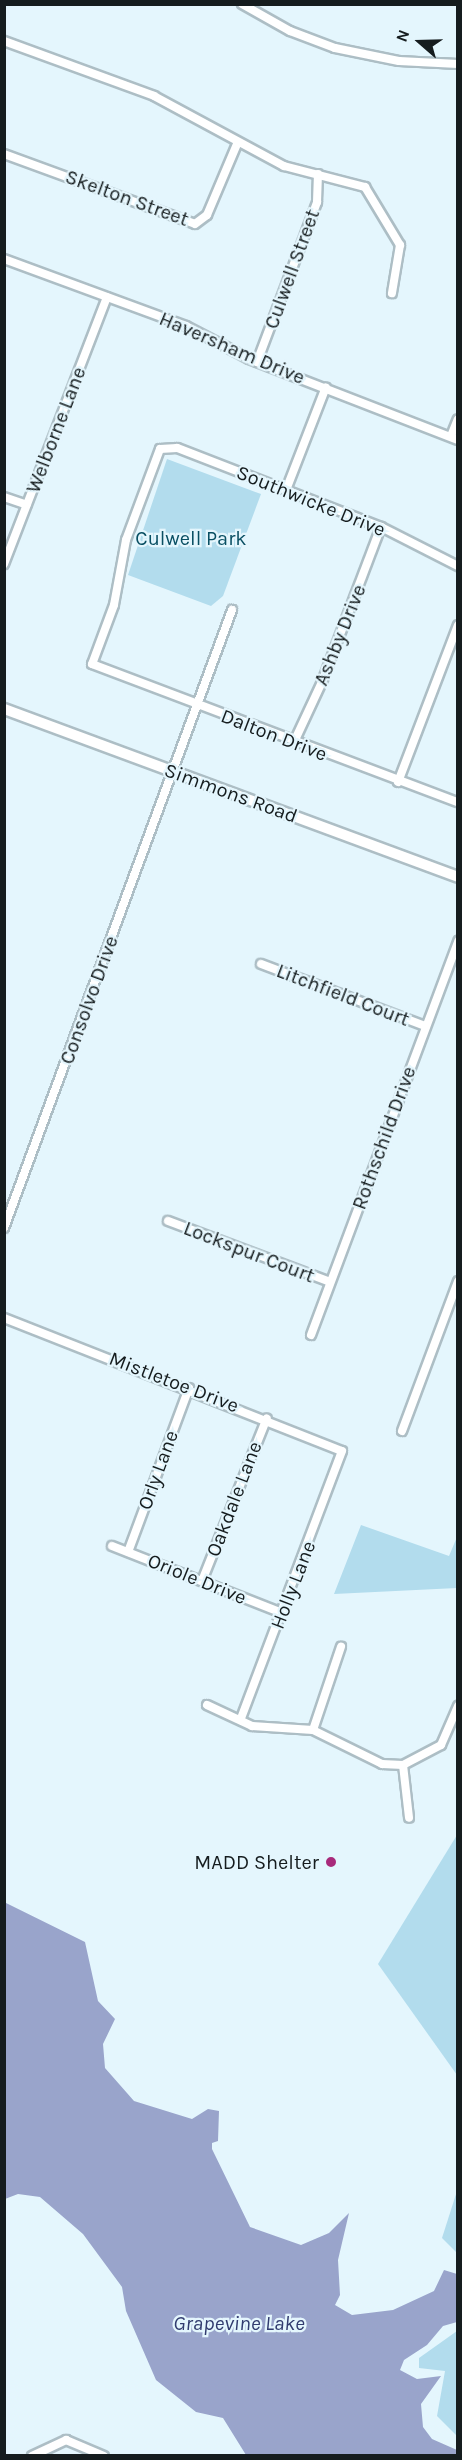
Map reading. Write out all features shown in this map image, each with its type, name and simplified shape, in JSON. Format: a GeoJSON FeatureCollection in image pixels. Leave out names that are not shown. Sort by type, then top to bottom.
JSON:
{"type":"FeatureCollection","features":[{"type":"Feature","properties":{"kind":"street"},"geometry":{"type":"LineString","coordinates":[[242,4],[290,31],[335,48],[399,61],[458,64]]}},
{"type":"Feature","properties":{"kind":"street"},"geometry":{"type":"LineString","coordinates":[[4,41],[154,96],[237,144],[284,166],[365,187],[383,211],[400,244],[392,293]]}},
{"type":"Feature","properties":{"kind":"street","name":"Skelton Street"},"geometry":{"type":"LineString","coordinates":[[4,154],[195,224],[207,215],[237,144]]}},
{"type":"Feature","properties":{"kind":"street","name":"Culwell Street"},"geometry":{"type":"LineString","coordinates":[[257,362],[317,202],[318,174]]}},
{"type":"Feature","properties":{"kind":"street","name":"Haversham Drive"},"geometry":{"type":"LineString","coordinates":[[4,259],[186,326],[257,362],[454,438]]}},
{"type":"Feature","properties":{"kind":"street","name":"Welborne Lane"},"geometry":{"type":"LineString","coordinates":[[4,564],[107,297]]}},
{"type":"Feature","properties":{"kind":"street"},"geometry":{"type":"LineString","coordinates":[[286,490],[326,387]]}},
{"type":"Feature","properties":{"kind":"street"},"geometry":{"type":"LineString","coordinates":[[454,438],[458,419]]}},
{"type":"Feature","properties":{"kind":"street","name":"Southwicke Drive"},"geometry":{"type":"LineString","coordinates":[[92,664],[116,597],[126,540],[160,449],[177,448],[381,527],[458,566]]}},
{"type":"Feature","properties":{"kind":"street"},"geometry":{"type":"LineString","coordinates":[[4,497],[27,505]]}},
{"type":"Feature","properties":{"kind":"street","name":"Ashby Drive"},"geometry":{"type":"LineString","coordinates":[[294,742],[322,682],[381,527]]}},
{"type":"Feature","properties":{"kind":"street","name":"Consolvo Drive"},"geometry":{"type":"LineString","coordinates":[[4,1228],[232,610]]}},
{"type":"Feature","properties":{"kind":"street"},"geometry":{"type":"LineString","coordinates":[[398,782],[458,625]]}},
{"type":"Feature","properties":{"kind":"street","name":"Dalton Drive"},"geometry":{"type":"LineString","coordinates":[[92,664],[398,782],[458,802]]}},
{"type":"Feature","properties":{"kind":"street","name":"Simmons Road"},"geometry":{"type":"LineString","coordinates":[[4,709],[458,877]]}},
{"type":"Feature","properties":{"kind":"street","name":"Rothschild Drive"},"geometry":{"type":"LineString","coordinates":[[311,1335],[458,941]]}},
{"type":"Feature","properties":{"kind":"street","name":"Litchfield Court"},"geometry":{"type":"LineString","coordinates":[[261,964],[425,1026]]}},
{"type":"Feature","properties":{"kind":"street","name":"Lockspur Court"},"geometry":{"type":"LineString","coordinates":[[168,1221],[330,1282]]}},
{"type":"Feature","properties":{"kind":"street"},"geometry":{"type":"LineString","coordinates":[[402,1431],[458,1281]]}},
{"type":"Feature","properties":{"kind":"street","name":"Mistletoe Drive"},"geometry":{"type":"LineString","coordinates":[[4,1317],[267,1418],[342,1451]]}},
{"type":"Feature","properties":{"kind":"street","name":"Orly Lane"},"geometry":{"type":"LineString","coordinates":[[128,1552],[189,1388]]}},
{"type":"Feature","properties":{"kind":"street","name":"Oakdale Lane"},"geometry":{"type":"LineString","coordinates":[[202,1581],[267,1418]]}},
{"type":"Feature","properties":{"kind":"street","name":"Holly Lane"},"geometry":{"type":"LineString","coordinates":[[242,1718],[342,1451]]}},
{"type":"Feature","properties":{"kind":"street","name":"Oriole Drive"},"geometry":{"type":"LineString","coordinates":[[112,1546],[282,1613]]}},
{"type":"Feature","properties":{"kind":"street"},"geometry":{"type":"LineString","coordinates":[[313,1730],[341,1647]]}},
{"type":"Feature","properties":{"kind":"street"},"geometry":{"type":"LineString","coordinates":[[207,1705],[267,1728],[313,1730],[382,1764],[403,1765],[441,1745],[458,1706]]}},
{"type":"Feature","properties":{"kind":"street"},"geometry":{"type":"LineString","coordinates":[[403,1765],[409,1818]]}},
{"type":"Feature","properties":{"kind":"street"},"geometry":{"type":"LineString","coordinates":[[32,2456],[66,2440],[104,2456]]}},
{"type":"Feature","properties":{"kind":"green space","name":"Culwell Park"},"geometry":{"type":"Polygon","coordinates":[[[167,459],[261,494],[223,596],[211,606],[128,575],[167,459]]]}},
{"type":"Feature","properties":{"kind":"green space"},"geometry":{"type":"Polygon","coordinates":[[[361,1525],[449,1556],[457,1537],[457,1588],[334,1594],[361,1525]]]}},
{"type":"Feature","properties":{"kind":"green space"},"geometry":{"type":"Polygon","coordinates":[[[457,1835],[457,2075],[378,1964],[457,1835]]]}},
{"type":"Feature","properties":{"kind":"green space"},"geometry":{"type":"Polygon","coordinates":[[[457,2191],[458,2253],[442,2238],[457,2191]]]}},
{"type":"Feature","properties":{"kind":"green space"},"geometry":{"type":"Polygon","coordinates":[[[457,2331],[457,2436],[437,2416],[445,2371],[419,2368],[419,2358],[457,2331]]]}},
{"type":"Feature","properties":{"kind":"water","name":"Grapevine Lake"},"geometry":{"type":"Polygon","coordinates":[[[4,1902],[85,1942],[98,2001],[115,2019],[103,2044],[105,2068],[134,2101],[192,2119],[208,2109],[219,2111],[218,2141],[212,2143],[212,2149],[250,2227],[301,2245],[329,2233],[349,2213],[338,2260],[340,2295],[335,2305],[352,2315],[393,2310],[434,2291],[444,2270],[457,2274],[457,2322],[443,2326],[427,2345],[404,2360],[400,2370],[417,2379],[441,2376],[421,2404],[423,2427],[432,2439],[457,2450],[457,2455],[246,2455],[223,2418],[196,2412],[156,2380],[126,2311],[122,2287],[83,2234],[40,2197],[18,2194],[5,2199],[4,1902]]]}},
{"type":"Feature","properties":{"kind":"place","name":"MADD Shelter"},"geometry":{"type":"Point","coordinates":[331,1862]}}]}
